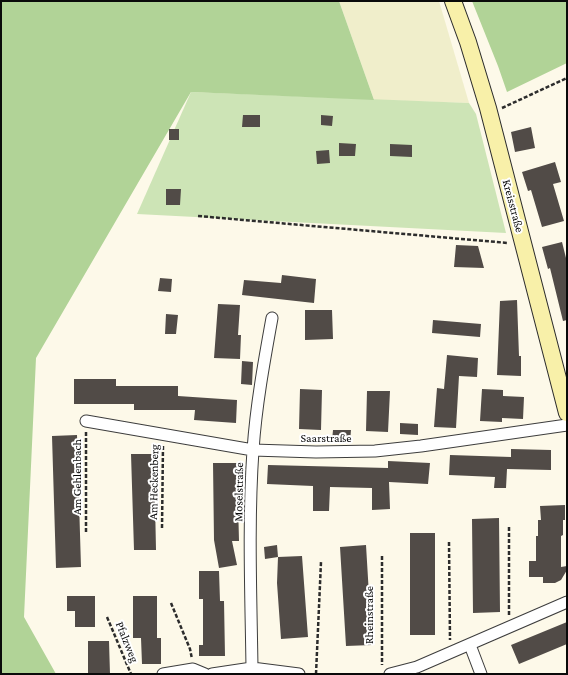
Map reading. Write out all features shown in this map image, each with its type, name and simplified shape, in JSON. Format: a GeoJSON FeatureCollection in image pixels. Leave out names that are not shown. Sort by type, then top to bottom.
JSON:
{"type":"FeatureCollection","features":[{"type":"Feature","properties":{"kind":"street","name":"Kreisstraße"},"geometry":{"type":"LineString","coordinates":[[453,1],[468,42],[489,114],[567,413]]}},
{"type":"Feature","properties":{"kind":"street","name":"Moselstraße"},"geometry":{"type":"LineString","coordinates":[[252,668],[251,558],[253,450],[263,369],[272,318]]}},
{"type":"Feature","properties":{"kind":"street","name":"Saarstraße"},"geometry":{"type":"LineString","coordinates":[[86,421],[253,450],[316,452],[375,451],[538,430],[567,424]]}},
{"type":"Feature","properties":{"kind":"street"},"geometry":{"type":"LineString","coordinates":[[386,670],[418,667],[567,602]]}},
{"type":"Feature","properties":{"kind":"street"},"geometry":{"type":"LineString","coordinates":[[470,645],[481,674]]}},
{"type":"Feature","properties":{"kind":"street"},"geometry":{"type":"LineString","coordinates":[[212,674],[252,668],[299,674]]}},
{"type":"Feature","properties":{"kind":"street"},"geometry":{"type":"LineString","coordinates":[[163,674],[187,671],[205,674]]}},
{"type":"Feature","properties":{"kind":"path"},"geometry":{"type":"LineString","coordinates":[[489,114],[567,78]]}},
{"type":"Feature","properties":{"kind":"path"},"geometry":{"type":"LineString","coordinates":[[198,216],[523,244]]}},
{"type":"Feature","properties":{"kind":"path","name":"Am Gehlenbach"},"geometry":{"type":"LineString","coordinates":[[86,421],[86,534]]}},
{"type":"Feature","properties":{"kind":"path","name":"Am Heckenberg"},"geometry":{"type":"LineString","coordinates":[[162,528],[163,435]]}},
{"type":"Feature","properties":{"kind":"path"},"geometry":{"type":"LineString","coordinates":[[509,527],[510,627]]}},
{"type":"Feature","properties":{"kind":"path"},"geometry":{"type":"LineString","coordinates":[[449,542],[450,653]]}},
{"type":"Feature","properties":{"kind":"path","name":"Rheinstraße"},"geometry":{"type":"LineString","coordinates":[[382,556],[386,670]]}},
{"type":"Feature","properties":{"kind":"path"},"geometry":{"type":"LineString","coordinates":[[316,674],[321,562]]}},
{"type":"Feature","properties":{"kind":"path"},"geometry":{"type":"LineString","coordinates":[[171,603],[190,649],[187,671]]}},
{"type":"Feature","properties":{"kind":"path","name":"Pfalzweg"},"geometry":{"type":"LineString","coordinates":[[107,617],[131,674]]}},
{"type":"Feature","properties":{"kind":"shaded area"},"geometry":{"type":"Polygon","coordinates":[[[339,1],[439,1],[469,103],[374,100],[339,1]]]}},
{"type":"Feature","properties":{"kind":"green space"},"geometry":{"type":"Polygon","coordinates":[[[1,1],[339,1],[374,100],[191,92],[36,358],[24,617],[56,674],[1,674],[1,1]]]}},
{"type":"Feature","properties":{"kind":"green space"},"geometry":{"type":"Polygon","coordinates":[[[472,1],[567,1],[567,63],[507,92],[472,1]]]}},
{"type":"Feature","properties":{"kind":"green space"},"geometry":{"type":"Polygon","coordinates":[[[191,92],[469,103],[476,114],[506,233],[137,214],[191,92]]]}},
{"type":"Feature","properties":{"kind":"building"},"geometry":{"type":"Polygon","coordinates":[[[243,115],[260,115],[260,127],[242,127],[243,115]]]}},
{"type":"Feature","properties":{"kind":"building"},"geometry":{"type":"Polygon","coordinates":[[[321,115],[333,116],[332,126],[321,125],[321,115]]]}},
{"type":"Feature","properties":{"kind":"building"},"geometry":{"type":"Polygon","coordinates":[[[531,127],[535,148],[515,152],[511,132],[531,127]]]}},
{"type":"Feature","properties":{"kind":"building"},"geometry":{"type":"Polygon","coordinates":[[[169,129],[179,129],[179,140],[169,140],[169,129]]]}},
{"type":"Feature","properties":{"kind":"building"},"geometry":{"type":"Polygon","coordinates":[[[339,143],[356,144],[355,156],[339,156],[339,143]]]}},
{"type":"Feature","properties":{"kind":"building"},"geometry":{"type":"Polygon","coordinates":[[[390,144],[412,145],[412,157],[390,156],[390,144]]]}},
{"type":"Feature","properties":{"kind":"building"},"geometry":{"type":"Polygon","coordinates":[[[329,150],[330,163],[317,164],[316,151],[329,150]]]}},
{"type":"Feature","properties":{"kind":"building"},"geometry":{"type":"Polygon","coordinates":[[[555,162],[561,182],[553,184],[564,221],[542,227],[531,190],[528,191],[522,172],[555,162]]]}},
{"type":"Feature","properties":{"kind":"building"},"geometry":{"type":"Polygon","coordinates":[[[166,189],[181,189],[180,205],[166,205],[166,189]]]}},
{"type":"Feature","properties":{"kind":"building"},"geometry":{"type":"Polygon","coordinates":[[[562,242],[567,262],[567,320],[563,321],[550,268],[548,269],[542,247],[562,242]]]}},
{"type":"Feature","properties":{"kind":"building"},"geometry":{"type":"Polygon","coordinates":[[[456,245],[478,246],[484,268],[454,267],[456,245]]]}},
{"type":"Feature","properties":{"kind":"building"},"geometry":{"type":"Polygon","coordinates":[[[282,275],[316,279],[314,303],[242,295],[244,280],[281,283],[282,275]]]}},
{"type":"Feature","properties":{"kind":"building"},"geometry":{"type":"Polygon","coordinates":[[[160,278],[172,279],[171,292],[158,291],[160,278]]]}},
{"type":"Feature","properties":{"kind":"building"},"geometry":{"type":"Polygon","coordinates":[[[517,300],[521,376],[497,375],[500,301],[517,300]]]}},
{"type":"Feature","properties":{"kind":"building"},"geometry":{"type":"Polygon","coordinates":[[[218,304],[240,305],[238,335],[241,335],[240,359],[214,358],[218,304]]]}},
{"type":"Feature","properties":{"kind":"building"},"geometry":{"type":"Polygon","coordinates":[[[305,310],[332,310],[333,339],[305,340],[305,310]]]}},
{"type":"Feature","properties":{"kind":"building"},"geometry":{"type":"Polygon","coordinates":[[[166,314],[178,315],[176,334],[165,334],[166,314]]]}},
{"type":"Feature","properties":{"kind":"building"},"geometry":{"type":"Polygon","coordinates":[[[433,320],[481,324],[480,337],[432,333],[433,320]]]}},
{"type":"Feature","properties":{"kind":"building"},"geometry":{"type":"Polygon","coordinates":[[[447,355],[478,358],[477,377],[459,376],[456,428],[434,427],[437,388],[444,389],[447,355]]]}},
{"type":"Feature","properties":{"kind":"building"},"geometry":{"type":"Polygon","coordinates":[[[242,361],[253,362],[252,385],[241,384],[242,361]]]}},
{"type":"Feature","properties":{"kind":"building"},"geometry":{"type":"Polygon","coordinates":[[[74,379],[116,379],[116,386],[178,386],[178,396],[237,400],[236,423],[194,420],[195,410],[134,410],[134,404],[74,404],[74,379]]]}},
{"type":"Feature","properties":{"kind":"building"},"geometry":{"type":"Polygon","coordinates":[[[300,389],[322,390],[321,430],[299,429],[300,389]]]}},
{"type":"Feature","properties":{"kind":"building"},"geometry":{"type":"Polygon","coordinates":[[[482,389],[503,390],[503,396],[524,397],[523,419],[502,418],[502,422],[480,421],[482,389]]]}},
{"type":"Feature","properties":{"kind":"building"},"geometry":{"type":"Polygon","coordinates":[[[367,391],[390,391],[388,432],[366,431],[367,391]]]}},
{"type":"Feature","properties":{"kind":"building"},"geometry":{"type":"Polygon","coordinates":[[[400,423],[418,424],[418,435],[400,434],[400,423]]]}},
{"type":"Feature","properties":{"kind":"building"},"geometry":{"type":"Polygon","coordinates":[[[333,430],[351,430],[350,442],[332,441],[333,430]]]}},
{"type":"Feature","properties":{"kind":"building"},"geometry":{"type":"Polygon","coordinates":[[[77,435],[81,567],[56,568],[52,436],[77,435]]]}},
{"type":"Feature","properties":{"kind":"building"},"geometry":{"type":"Polygon","coordinates":[[[511,449],[551,450],[551,470],[507,469],[506,488],[494,488],[495,477],[449,475],[450,455],[511,457],[511,449]]]}},
{"type":"Feature","properties":{"kind":"building"},"geometry":{"type":"Polygon","coordinates":[[[131,454],[154,454],[156,550],[134,550],[131,454]]]}},
{"type":"Feature","properties":{"kind":"building"},"geometry":{"type":"Polygon","coordinates":[[[388,461],[430,463],[428,484],[389,482],[390,509],[372,510],[372,488],[330,487],[329,511],[313,511],[313,486],[267,484],[268,465],[388,468],[388,461]]]}},
{"type":"Feature","properties":{"kind":"building"},"geometry":{"type":"Polygon","coordinates":[[[213,463],[237,463],[239,541],[232,541],[237,565],[219,568],[214,540],[213,463]]]}},
{"type":"Feature","properties":{"kind":"building"},"geometry":{"type":"Polygon","coordinates":[[[565,505],[565,520],[563,520],[563,535],[561,536],[561,567],[567,566],[567,570],[561,580],[555,583],[543,583],[543,577],[529,577],[529,561],[536,561],[536,536],[538,536],[538,520],[541,520],[540,506],[565,505]]]}},
{"type":"Feature","properties":{"kind":"building"},"geometry":{"type":"Polygon","coordinates":[[[499,518],[500,612],[473,613],[472,519],[499,518]]]}},
{"type":"Feature","properties":{"kind":"building"},"geometry":{"type":"Polygon","coordinates":[[[410,533],[435,533],[435,635],[410,635],[410,533]]]}},
{"type":"Feature","properties":{"kind":"building"},"geometry":{"type":"Polygon","coordinates":[[[277,545],[278,557],[265,559],[264,547],[277,545]]]}},
{"type":"Feature","properties":{"kind":"building"},"geometry":{"type":"Polygon","coordinates":[[[366,545],[372,645],[346,646],[340,547],[366,545]]]}},
{"type":"Feature","properties":{"kind":"building"},"geometry":{"type":"Polygon","coordinates":[[[302,556],[308,637],[281,639],[277,583],[278,557],[302,556]]]}},
{"type":"Feature","properties":{"kind":"building"},"geometry":{"type":"Polygon","coordinates":[[[199,571],[219,571],[220,601],[224,601],[225,656],[199,656],[199,645],[203,645],[203,599],[199,599],[199,571]]]}},
{"type":"Feature","properties":{"kind":"building"},"geometry":{"type":"Polygon","coordinates":[[[67,596],[95,596],[95,627],[75,627],[75,611],[67,611],[67,596]]]}},
{"type":"Feature","properties":{"kind":"building"},"geometry":{"type":"Polygon","coordinates":[[[133,596],[157,596],[157,638],[161,638],[161,664],[142,664],[141,638],[133,638],[133,596]]]}},
{"type":"Feature","properties":{"kind":"building"},"geometry":{"type":"Polygon","coordinates":[[[567,622],[567,644],[519,664],[511,645],[567,622]]]}},
{"type":"Feature","properties":{"kind":"building"},"geometry":{"type":"Polygon","coordinates":[[[88,641],[109,641],[110,674],[88,674],[88,641]]]}}]}
